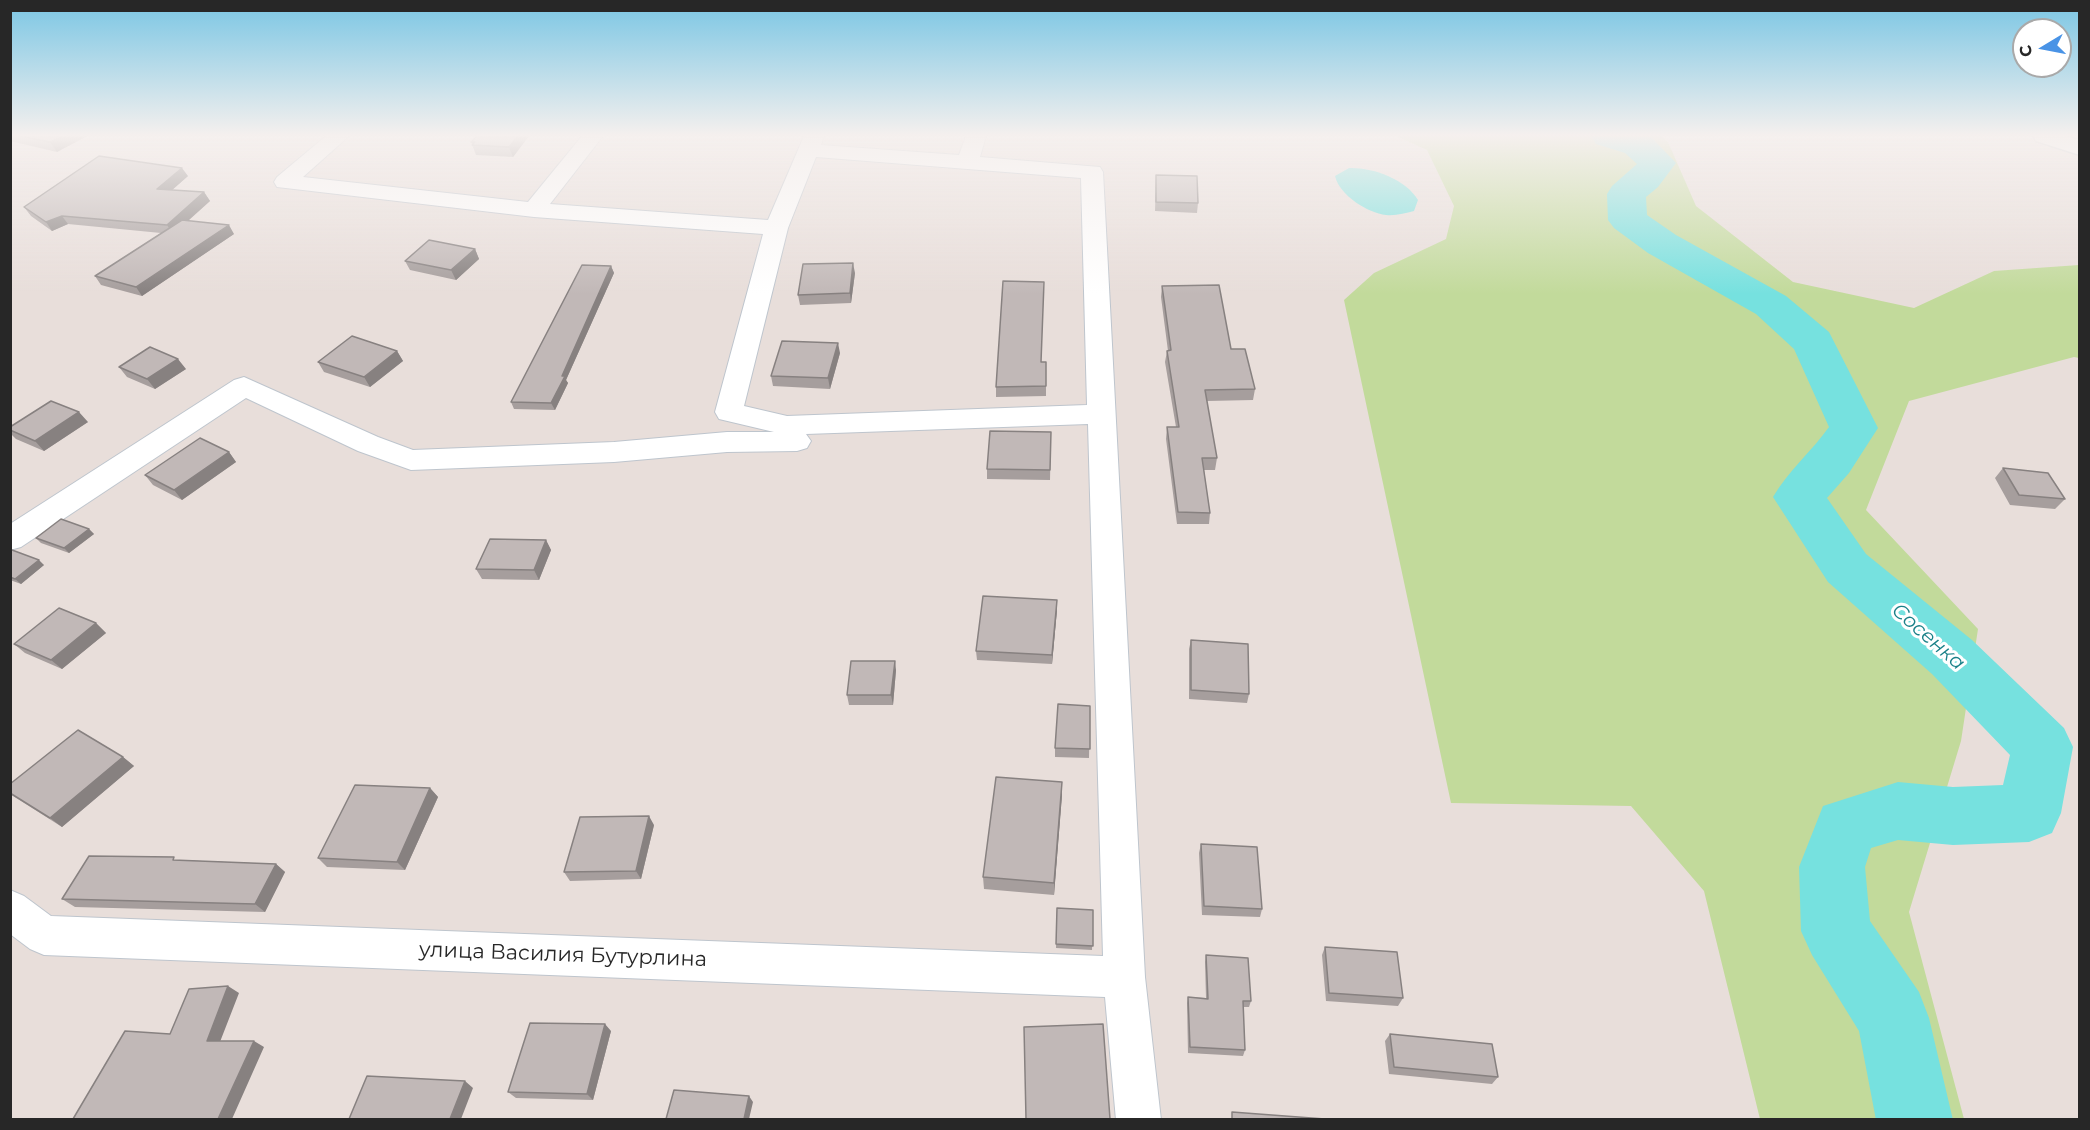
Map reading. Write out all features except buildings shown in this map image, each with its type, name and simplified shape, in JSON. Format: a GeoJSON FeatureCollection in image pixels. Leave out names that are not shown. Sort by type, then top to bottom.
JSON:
{"type":"FeatureCollection","features":[{"type":"Feature","properties":{"kind":"street"},"geometry":{"type":"LineString","coordinates":[[345,189],[534,210],[776,228]]}},
{"type":"Feature","properties":{"kind":"street"},"geometry":{"type":"LineString","coordinates":[[534,210],[551,189]]}},
{"type":"Feature","properties":{"kind":"street"},"geometry":{"type":"LineString","coordinates":[[792,189],[776,228],[729,412],[787,425],[1101,414]]}},
{"type":"Feature","properties":{"kind":"street"},"geometry":{"type":"LineString","coordinates":[[1093,189],[1124,977],[1139,1119]]}},
{"type":"Feature","properties":{"kind":"street"},"geometry":{"type":"LineString","coordinates":[[10,539],[244,386],[368,444],[411,460],[614,452],[727,442],[797,441]]}},
{"type":"Feature","properties":{"kind":"street","name":"улица Василия Бутурлина"},"geometry":{"type":"LineString","coordinates":[[10,909],[44,935],[1124,977]]}},
{"type":"Feature","properties":{"kind":"green space"},"geometry":{"type":"Polygon","coordinates":[[[1446,189],[1688,189],[1696,206],[1793,282],[1914,308],[1994,271],[2079,265],[2079,358],[2074,357],[1909,401],[1866,510],[1978,629],[1961,741],[1909,912],[1964,1119],[1760,1119],[1704,891],[1631,806],[1451,803],[1344,300],[1374,273],[1446,239],[1454,206],[1446,189]]]}},
{"type":"Feature","properties":{"kind":"water"},"geometry":{"type":"Polygon","coordinates":[[[1408,189],[1418,200],[1414,211],[1386,215],[1363,207],[1342,190],[1408,189]]]}},
{"type":"Feature","properties":{"kind":"waterway","name":"Сосенка"},"geometry":{"type":"LineString","coordinates":[[1633,189],[1626,194],[1628,220],[1662,244],[1771,305],[1813,342],[1854,428],[1831,461],[1799,497],[1847,568],[1952,657],[2042,747],[2029,813],[1953,816],[1898,811],[1846,827],[1832,867],[1836,931],[1893,1018],[1915,1120]]}}]}
